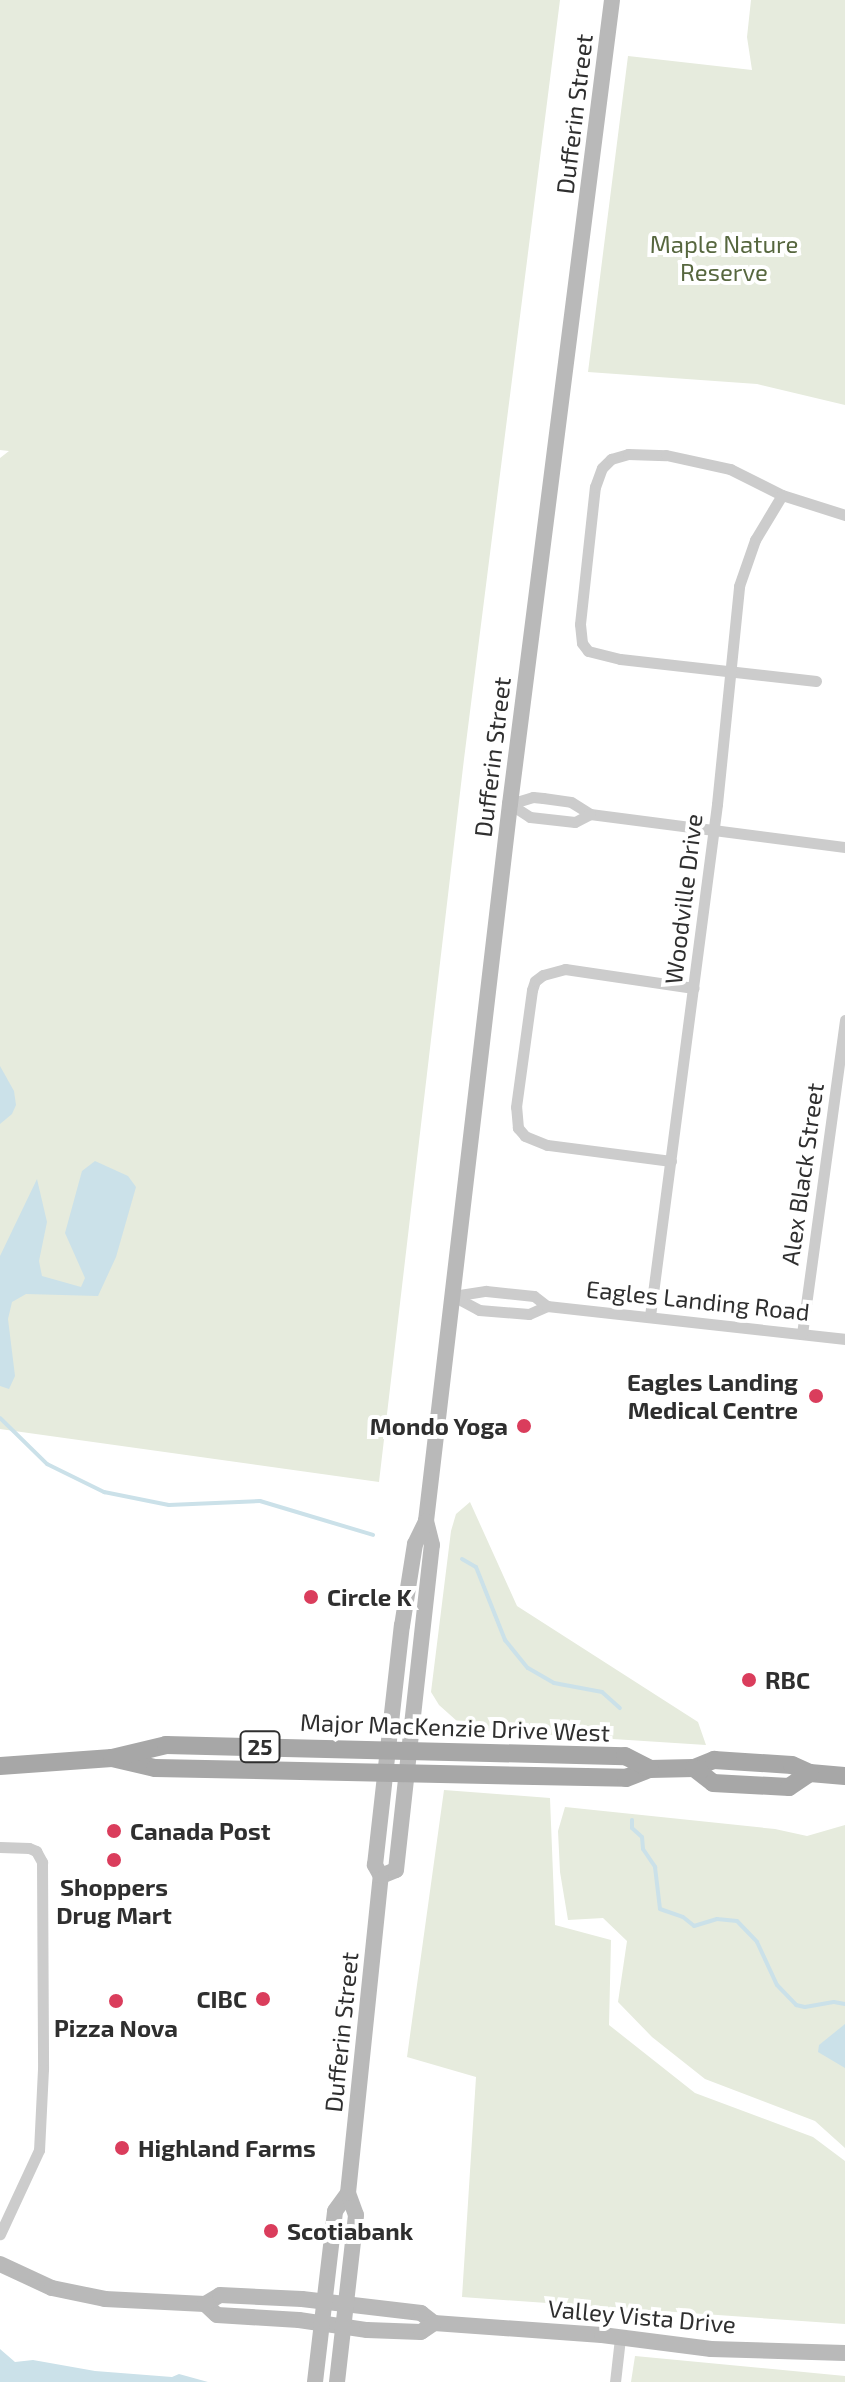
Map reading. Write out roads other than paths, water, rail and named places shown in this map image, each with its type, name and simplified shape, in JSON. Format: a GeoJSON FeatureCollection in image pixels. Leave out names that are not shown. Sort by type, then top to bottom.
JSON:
{"type":"FeatureCollection","features":[{"type":"Feature","properties":{"kind":"main road","name":"Dufferin Street"},"geometry":{"type":"LineString","coordinates":[[337,2382],[356,2215],[348,2193],[381,1876],[375,1865],[385,1771],[415,1544],[426,1521],[510,804],[612,0]]}},
{"type":"Feature","properties":{"kind":"main road","name":"Dufferin Street"},"geometry":{"type":"LineString","coordinates":[[381,1876],[396,1870],[432,1545],[426,1521]]}},
{"type":"Feature","properties":{"kind":"main road","name":"Major MacKenzie Drive West"},"geometry":{"type":"LineString","coordinates":[[0,1766],[112,1758],[166,1745],[625,1756],[650,1769]]}},
{"type":"Feature","properties":{"kind":"main road","name":"Major MacKenzie Drive West"},"geometry":{"type":"LineString","coordinates":[[112,1758],[155,1768],[626,1778],[650,1769],[694,1768],[714,1760],[792,1765],[810,1773],[845,1776]]}},
{"type":"Feature","properties":{"kind":"main road","name":"Dufferin Street"},"geometry":{"type":"LineString","coordinates":[[315,2382],[335,2211],[348,2193]]}},
{"type":"Feature","properties":{"kind":"main road"},"geometry":{"type":"LineString","coordinates":[[0,2264],[52,2288],[86,2296],[205,2304]]}},
{"type":"Feature","properties":{"kind":"main road","name":"Valley Vista Drive"},"geometry":{"type":"LineString","coordinates":[[434,2323],[421,2332],[343,2326],[217,2315],[205,2304],[220,2295],[421,2313],[434,2323],[620,2338],[711,2349],[845,2353]]}},
{"type":"Feature","properties":{"kind":"street"},"geometry":{"type":"LineString","coordinates":[[816,681],[620,659],[588,651],[582,643],[580,624],[595,487],[602,468],[611,459],[628,454],[666,455],[730,469],[782,495],[845,515]]}},
{"type":"Feature","properties":{"kind":"street","name":"Woodville Drive"},"geometry":{"type":"LineString","coordinates":[[650,1316],[714,829],[739,586],[755,540],[782,495]]}},
{"type":"Feature","properties":{"kind":"street"},"geometry":{"type":"LineString","coordinates":[[510,804],[536,797],[571,802],[590,814],[845,847]]}},
{"type":"Feature","properties":{"kind":"street"},"geometry":{"type":"LineString","coordinates":[[510,804],[534,818],[575,822],[590,814]]}},
{"type":"Feature","properties":{"kind":"street"},"geometry":{"type":"LineString","coordinates":[[671,1161],[547,1145],[525,1136],[518,1128],[516,1107],[532,990],[535,981],[543,975],[565,969],[694,988]]}},
{"type":"Feature","properties":{"kind":"street","name":"Alex Black Street"},"geometry":{"type":"LineString","coordinates":[[802,1334],[845,1020]]}},
{"type":"Feature","properties":{"kind":"street","name":"Eagles Landing Road"},"geometry":{"type":"LineString","coordinates":[[453,1296],[498,1292],[534,1296],[547,1306]]}},
{"type":"Feature","properties":{"kind":"street","name":"Eagles Landing Road"},"geometry":{"type":"LineString","coordinates":[[453,1296],[479,1310],[529,1314],[547,1306],[845,1339]]}},
{"type":"Feature","properties":{"kind":"street"},"geometry":{"type":"LineString","coordinates":[[0,1847],[29,1848],[36,1851],[42,1862],[43,2069],[39,2150],[0,2234]]}},
{"type":"Feature","properties":{"kind":"street"},"geometry":{"type":"LineString","coordinates":[[615,2382],[620,2338]]}},
{"type":"Feature","properties":{"kind":"water"},"geometry":{"type":"Polygon","coordinates":[[[0,1066],[14,1091],[16,1105],[12,1114],[0,1124],[0,1066]]]}},
{"type":"Feature","properties":{"kind":"water"},"geometry":{"type":"Polygon","coordinates":[[[95,1161],[128,1176],[136,1187],[116,1257],[98,1296],[26,1294],[12,1302],[8,1319],[15,1376],[9,1389],[0,1386],[0,1256],[37,1179],[47,1222],[39,1261],[42,1276],[81,1287],[85,1278],[65,1233],[82,1171],[95,1161]]]}},
{"type":"Feature","properties":{"kind":"water"},"geometry":{"type":"Polygon","coordinates":[[[845,2024],[845,2068],[818,2052],[819,2045],[845,2024]]]}},
{"type":"Feature","properties":{"kind":"water"},"geometry":{"type":"Polygon","coordinates":[[[0,2349],[15,2362],[33,2360],[95,2371],[172,2377],[179,2374],[208,2382],[0,2382],[0,2349]]]}},
{"type":"Feature","properties":{"kind":"waterway"},"geometry":{"type":"LineString","coordinates":[[0,1418],[47,1464],[104,1492],[169,1505],[260,1501],[373,1535]]}},
{"type":"Feature","properties":{"kind":"waterway"},"geometry":{"type":"LineString","coordinates":[[462,1559],[476,1567],[505,1640],[528,1668],[554,1683],[602,1692],[620,1708]]}},
{"type":"Feature","properties":{"kind":"waterway"},"geometry":{"type":"LineString","coordinates":[[632,1820],[632,1828],[642,1837],[643,1849],[655,1867],[660,1909],[683,1917],[694,1926],[717,1919],[737,1921],[757,1942],[777,1985],[796,2005],[845,2004]]}},
{"type":"Feature","properties":{"kind":"place","name":"Eagles Landing Medical Centre"},"geometry":{"type":"Point","coordinates":[816,1396]}},
{"type":"Feature","properties":{"kind":"place","name":"Mondo Yoga"},"geometry":{"type":"Point","coordinates":[524,1426]}},
{"type":"Feature","properties":{"kind":"place","name":"Circle K"},"geometry":{"type":"Point","coordinates":[311,1597]}},
{"type":"Feature","properties":{"kind":"place","name":"RBC"},"geometry":{"type":"Point","coordinates":[749,1680]}},
{"type":"Feature","properties":{"kind":"place","name":"Canada Post"},"geometry":{"type":"Point","coordinates":[114,1831]}},
{"type":"Feature","properties":{"kind":"place","name":"Shoppers Drug Mart"},"geometry":{"type":"Point","coordinates":[114,1860]}},
{"type":"Feature","properties":{"kind":"place","name":"CIBC"},"geometry":{"type":"Point","coordinates":[263,1999]}},
{"type":"Feature","properties":{"kind":"place","name":"Pizza Nova"},"geometry":{"type":"Point","coordinates":[116,2001]}},
{"type":"Feature","properties":{"kind":"place","name":"Highland Farms"},"geometry":{"type":"Point","coordinates":[122,2148]}},
{"type":"Feature","properties":{"kind":"place","name":"Scotiabank"},"geometry":{"type":"Point","coordinates":[271,2231]}},
{"type":"Feature","properties":{"kind":"park label","name":"Maple Nature Reserve"},"geometry":{"type":"Point","coordinates":[724,258]}}]}
